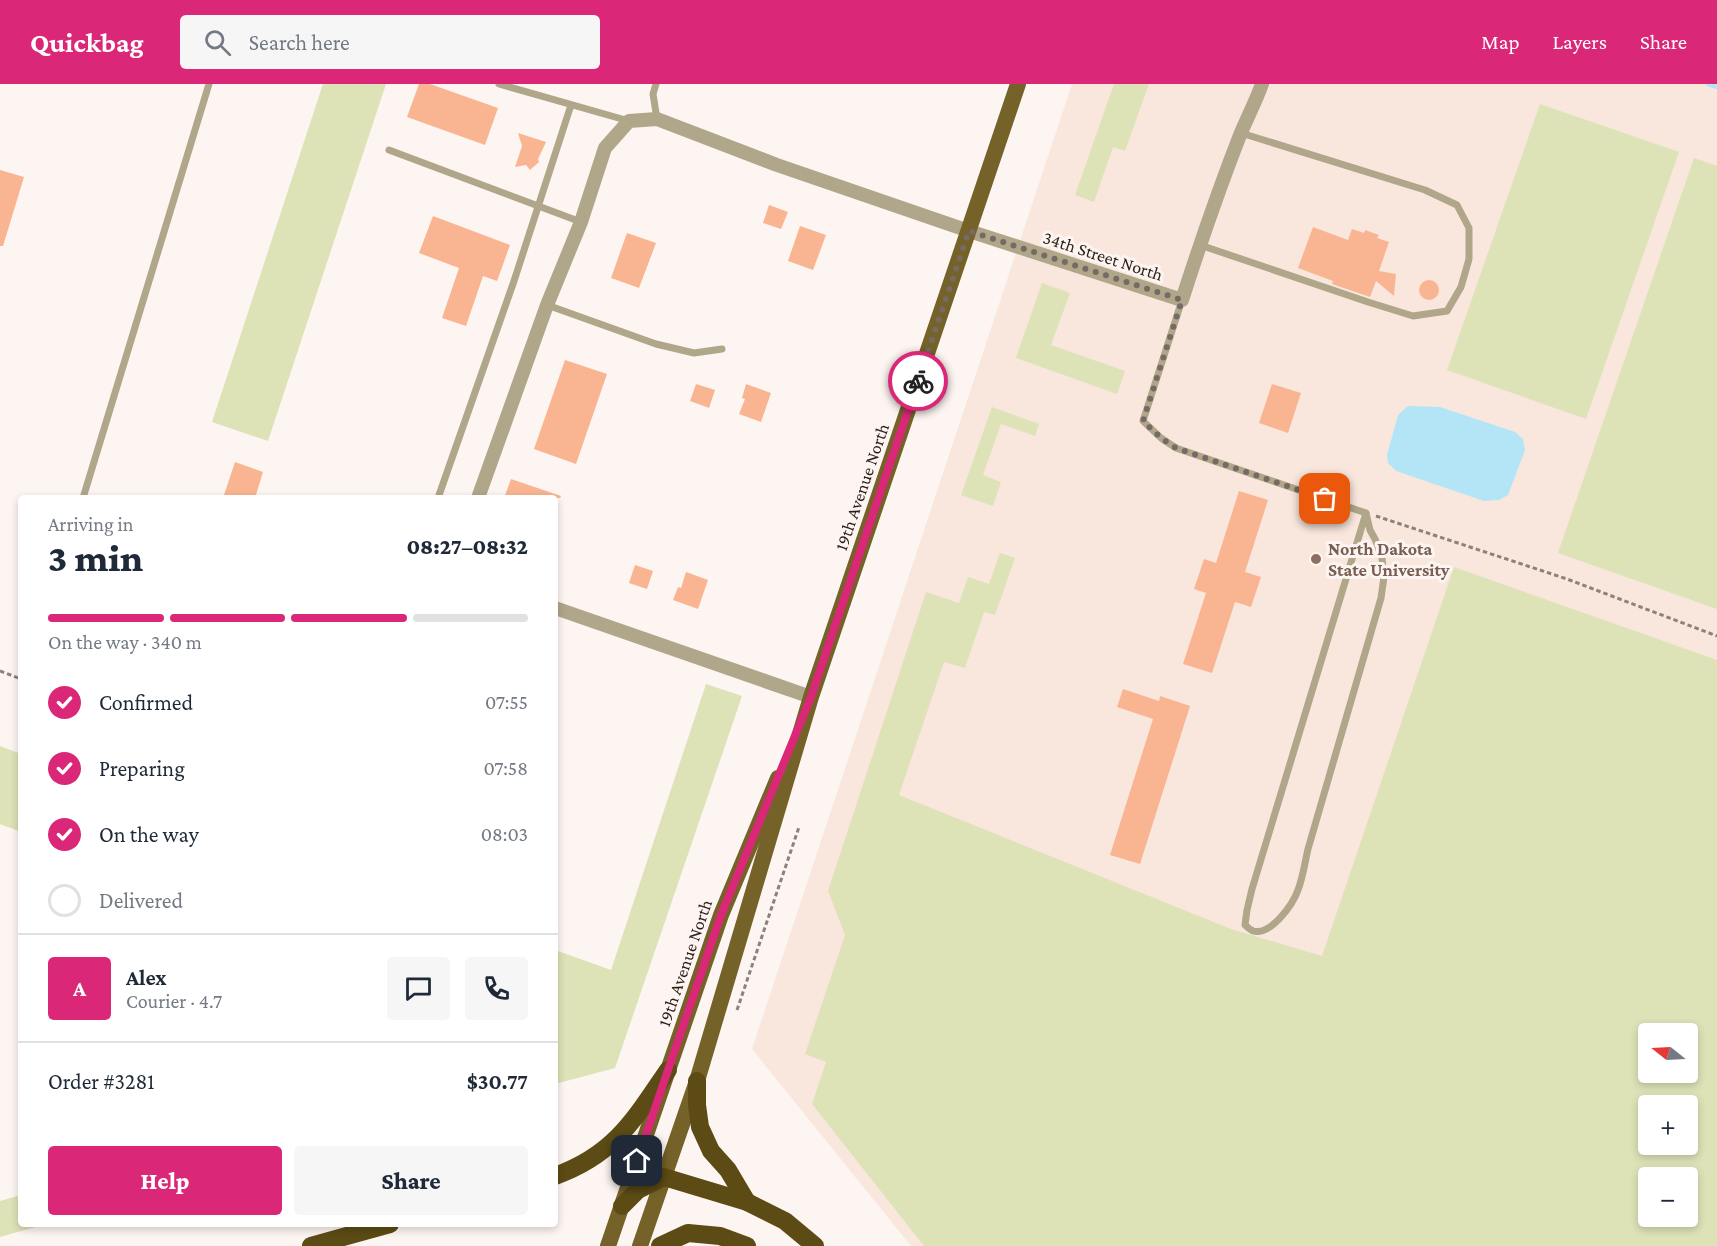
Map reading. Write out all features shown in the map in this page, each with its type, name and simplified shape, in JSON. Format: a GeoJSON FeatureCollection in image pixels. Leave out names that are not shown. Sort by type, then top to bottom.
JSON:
{"type":"FeatureCollection","features":[{"type":"Feature","properties":{"kind":"highway"},"geometry":{"type":"LineString","coordinates":[[558,1175],[576,1169],[608,1148],[633,1122],[668,1070]]}},
{"type":"Feature","properties":{"kind":"highway"},"geometry":{"type":"LineString","coordinates":[[697,1081],[700,1127],[711,1151],[728,1170],[747,1202]]}},
{"type":"Feature","properties":{"kind":"highway"},"geometry":{"type":"LineString","coordinates":[[622,1206],[638,1190],[664,1177],[747,1202],[785,1221],[815,1246]]}},
{"type":"Feature","properties":{"kind":"highway"},"geometry":{"type":"LineString","coordinates":[[311,1246],[379,1227]]}},
{"type":"Feature","properties":{"kind":"highway"},"geometry":{"type":"LineString","coordinates":[[660,1246],[688,1233],[720,1236],[747,1246]]}},
{"type":"Feature","properties":{"kind":"main road","name":"19th Avenue North"},"geometry":{"type":"LineString","coordinates":[[640,1246],[697,1081],[811,697],[1018,84]]}},
{"type":"Feature","properties":{"kind":"main road","name":"19th Avenue North"},"geometry":{"type":"LineString","coordinates":[[608,1246],[721,915],[811,697]]}},
{"type":"Feature","properties":{"kind":"street"},"geometry":{"type":"LineString","coordinates":[[1182,300],[1241,133],[1252,112],[1262,84]]}},
{"type":"Feature","properties":{"kind":"street"},"geometry":{"type":"LineString","coordinates":[[479,495],[547,305],[581,222],[605,148],[629,121],[657,119]]}},
{"type":"Feature","properties":{"kind":"street","name":"34th Street North"},"geometry":{"type":"LineString","coordinates":[[657,119],[777,165],[969,231],[1182,300]]}},
{"type":"Feature","properties":{"kind":"street"},"geometry":{"type":"LineString","coordinates":[[558,609],[811,697]]}},
{"type":"Feature","properties":{"kind":"lane"},"geometry":{"type":"LineString","coordinates":[[84,495],[209,84]]}},
{"type":"Feature","properties":{"kind":"lane"},"geometry":{"type":"LineString","coordinates":[[499,84],[629,121]]}},
{"type":"Feature","properties":{"kind":"lane"},"geometry":{"type":"LineString","coordinates":[[656,84],[653,94],[657,119]]}},
{"type":"Feature","properties":{"kind":"lane"},"geometry":{"type":"LineString","coordinates":[[439,495],[571,105]]}},
{"type":"Feature","properties":{"kind":"lane"},"geometry":{"type":"LineString","coordinates":[[1200,244],[1413,316],[1447,311],[1461,287],[1469,259],[1468,228],[1457,205],[1425,190],[1241,133]]}},
{"type":"Feature","properties":{"kind":"lane"},"geometry":{"type":"LineString","coordinates":[[389,150],[581,222]]}},
{"type":"Feature","properties":{"kind":"lane","name":"34th Street North"},"geometry":{"type":"LineString","coordinates":[[1182,300],[1143,421],[1176,448],[1366,513]]}},
{"type":"Feature","properties":{"kind":"lane"},"geometry":{"type":"LineString","coordinates":[[547,305],[656,344],[694,353],[722,349]]}},
{"type":"Feature","properties":{"kind":"lane"},"geometry":{"type":"LineString","coordinates":[[1366,513],[1370,530],[1382,558],[1384,577],[1381,598],[1298,889],[1290,906],[1278,920],[1263,931],[1252,931],[1245,925],[1246,910],[1366,513]]}},
{"type":"Feature","properties":{"kind":"path"},"geometry":{"type":"LineString","coordinates":[[1366,513],[1567,579],[1717,636]]}},
{"type":"Feature","properties":{"kind":"path"},"geometry":{"type":"LineString","coordinates":[[0,671],[18,678]]}},
{"type":"Feature","properties":{"kind":"path"},"geometry":{"type":"LineString","coordinates":[[736,1013],[799,827]]}},
{"type":"Feature","properties":{"kind":"shaded area","name":"North Dakota State University"},"geometry":{"type":"Polygon","coordinates":[[[1072,84],[1717,84],[1717,1246],[911,1246],[752,1049],[1072,84]]]}},
{"type":"Feature","properties":{"kind":"green space"},"geometry":{"type":"Polygon","coordinates":[[[323,84],[386,84],[268,441],[212,422],[323,84]]]}},
{"type":"Feature","properties":{"kind":"green space"},"geometry":{"type":"Polygon","coordinates":[[[1114,84],[1149,84],[1125,151],[1113,147],[1094,202],[1075,195],[1114,84]]]}},
{"type":"Feature","properties":{"kind":"green space"},"geometry":{"type":"Polygon","coordinates":[[[1540,104],[1679,152],[1586,419],[1447,370],[1540,104]]]}},
{"type":"Feature","properties":{"kind":"green space"},"geometry":{"type":"Polygon","coordinates":[[[1694,158],[1717,166],[1717,609],[1558,553],[1694,158]]]}},
{"type":"Feature","properties":{"kind":"green space"},"geometry":{"type":"Polygon","coordinates":[[[1042,283],[1070,293],[1051,345],[1125,371],[1117,394],[1016,358],[1042,283]]]}},
{"type":"Feature","properties":{"kind":"green space"},"geometry":{"type":"Polygon","coordinates":[[[992,407],[1039,424],[1035,436],[1001,424],[983,475],[1001,482],[993,506],[961,495],[992,407]]]}},
{"type":"Feature","properties":{"kind":"green space"},"geometry":{"type":"Polygon","coordinates":[[[1000,553],[1015,558],[995,615],[984,612],[965,668],[944,662],[899,795],[1231,929],[1322,956],[1454,567],[1717,660],[1717,1246],[924,1246],[812,1104],[826,1062],[805,1054],[845,935],[828,891],[926,592],[959,603],[968,577],[989,584],[1000,553]]]}},
{"type":"Feature","properties":{"kind":"green space"},"geometry":{"type":"Polygon","coordinates":[[[706,684],[742,696],[615,1068],[558,1083],[558,951],[611,970],[706,684]]]}},
{"type":"Feature","properties":{"kind":"green space"},"geometry":{"type":"Polygon","coordinates":[[[0,746],[18,753],[18,831],[0,824],[0,746]]]}},
{"type":"Feature","properties":{"kind":"green space"},"geometry":{"type":"Polygon","coordinates":[[[18,1196],[18,1227],[35,1227],[0,1237],[0,1201],[18,1196]]]}},
{"type":"Feature","properties":{"kind":"water"},"geometry":{"type":"Polygon","coordinates":[[[1408,406],[1440,407],[1515,432],[1523,439],[1525,450],[1508,495],[1499,500],[1484,501],[1396,471],[1388,463],[1387,455],[1398,415],[1408,406]]]}},
{"type":"Feature","properties":{"kind":"building"},"geometry":{"type":"Polygon","coordinates":[[[419,84],[430,84],[498,108],[485,145],[407,117],[419,84]]]}},
{"type":"Feature","properties":{"kind":"building"},"geometry":{"type":"Polygon","coordinates":[[[518,133],[546,142],[538,159],[539,162],[530,170],[526,165],[515,167],[522,146],[518,133]]]}},
{"type":"Feature","properties":{"kind":"building"},"geometry":{"type":"Polygon","coordinates":[[[0,170],[24,177],[3,246],[0,246],[0,170]]]}},
{"type":"Feature","properties":{"kind":"building"},"geometry":{"type":"Polygon","coordinates":[[[769,205],[788,212],[781,229],[763,223],[769,205]]]}},
{"type":"Feature","properties":{"kind":"building"},"geometry":{"type":"Polygon","coordinates":[[[433,216],[510,245],[497,281],[483,276],[466,326],[442,318],[459,268],[419,253],[433,216]]]}},
{"type":"Feature","properties":{"kind":"building"},"geometry":{"type":"Polygon","coordinates":[[[800,226],[826,235],[813,270],[788,261],[800,226]]]}},
{"type":"Feature","properties":{"kind":"building"},"geometry":{"type":"Polygon","coordinates":[[[1313,227],[1348,240],[1352,229],[1364,233],[1365,230],[1389,242],[1379,271],[1396,274],[1394,296],[1376,281],[1370,297],[1332,284],[1333,281],[1298,268],[1313,227]]]}},
{"type":"Feature","properties":{"kind":"building"},"geometry":{"type":"Polygon","coordinates":[[[627,233],[656,243],[639,288],[611,278],[627,233]]]}},
{"type":"Feature","properties":{"kind":"building"},"geometry":{"type":"Polygon","coordinates":[[[1425,280],[1433,280],[1439,286],[1439,294],[1433,300],[1425,300],[1419,294],[1419,286],[1425,280]]]}},
{"type":"Feature","properties":{"kind":"building"},"geometry":{"type":"Polygon","coordinates":[[[565,360],[607,374],[576,464],[534,449],[565,360]]]}},
{"type":"Feature","properties":{"kind":"building"},"geometry":{"type":"Polygon","coordinates":[[[696,384],[715,390],[709,408],[690,401],[696,384]]]}},
{"type":"Feature","properties":{"kind":"building"},"geometry":{"type":"Polygon","coordinates":[[[746,384],[771,393],[761,422],[739,414],[745,399],[742,398],[746,384]]]}},
{"type":"Feature","properties":{"kind":"building"},"geometry":{"type":"Polygon","coordinates":[[[1272,384],[1301,393],[1288,433],[1259,423],[1272,384]]]}},
{"type":"Feature","properties":{"kind":"building"},"geometry":{"type":"Polygon","coordinates":[[[235,462],[263,472],[256,495],[224,495],[235,462]]]}},
{"type":"Feature","properties":{"kind":"building"},"geometry":{"type":"Polygon","coordinates":[[[511,479],[561,496],[558,498],[558,495],[505,495],[511,479]]]}},
{"type":"Feature","properties":{"kind":"building"},"geometry":{"type":"Polygon","coordinates":[[[1239,491],[1268,500],[1245,572],[1261,577],[1251,607],[1235,602],[1212,673],[1183,664],[1206,593],[1194,589],[1204,559],[1216,563],[1239,491]]]}},
{"type":"Feature","properties":{"kind":"building"},"geometry":{"type":"Polygon","coordinates":[[[635,565],[653,571],[647,589],[629,583],[635,565]]]}},
{"type":"Feature","properties":{"kind":"building"},"geometry":{"type":"Polygon","coordinates":[[[686,572],[708,580],[698,609],[673,600],[678,587],[681,588],[686,572]]]}},
{"type":"Feature","properties":{"kind":"building"},"geometry":{"type":"Polygon","coordinates":[[[1123,689],[1159,701],[1160,696],[1190,706],[1140,864],[1110,855],[1153,719],[1117,707],[1123,689]]]}},
{"type":"Feature","properties":{"kind":"waterway"},"geometry":{"type":"LineString","coordinates":[[1708,84],[1717,87]]}},
{"type":"Feature","properties":{"kind":"way so far"},"geometry":{"type":"LineString","coordinates":[[918,381],[969,231],[1182,300],[1143,421],[1176,448],[1325,499]]}},
{"type":"Feature","properties":{"kind":"place","name":"North Dakota State University"},"geometry":{"type":"Point","coordinates":[1316,559]}},
{"type":"Feature","properties":{"kind":"route"},"geometry":{"type":"LineString","coordinates":[[637,1161],[721,915],[811,697],[918,381]]}}]}
